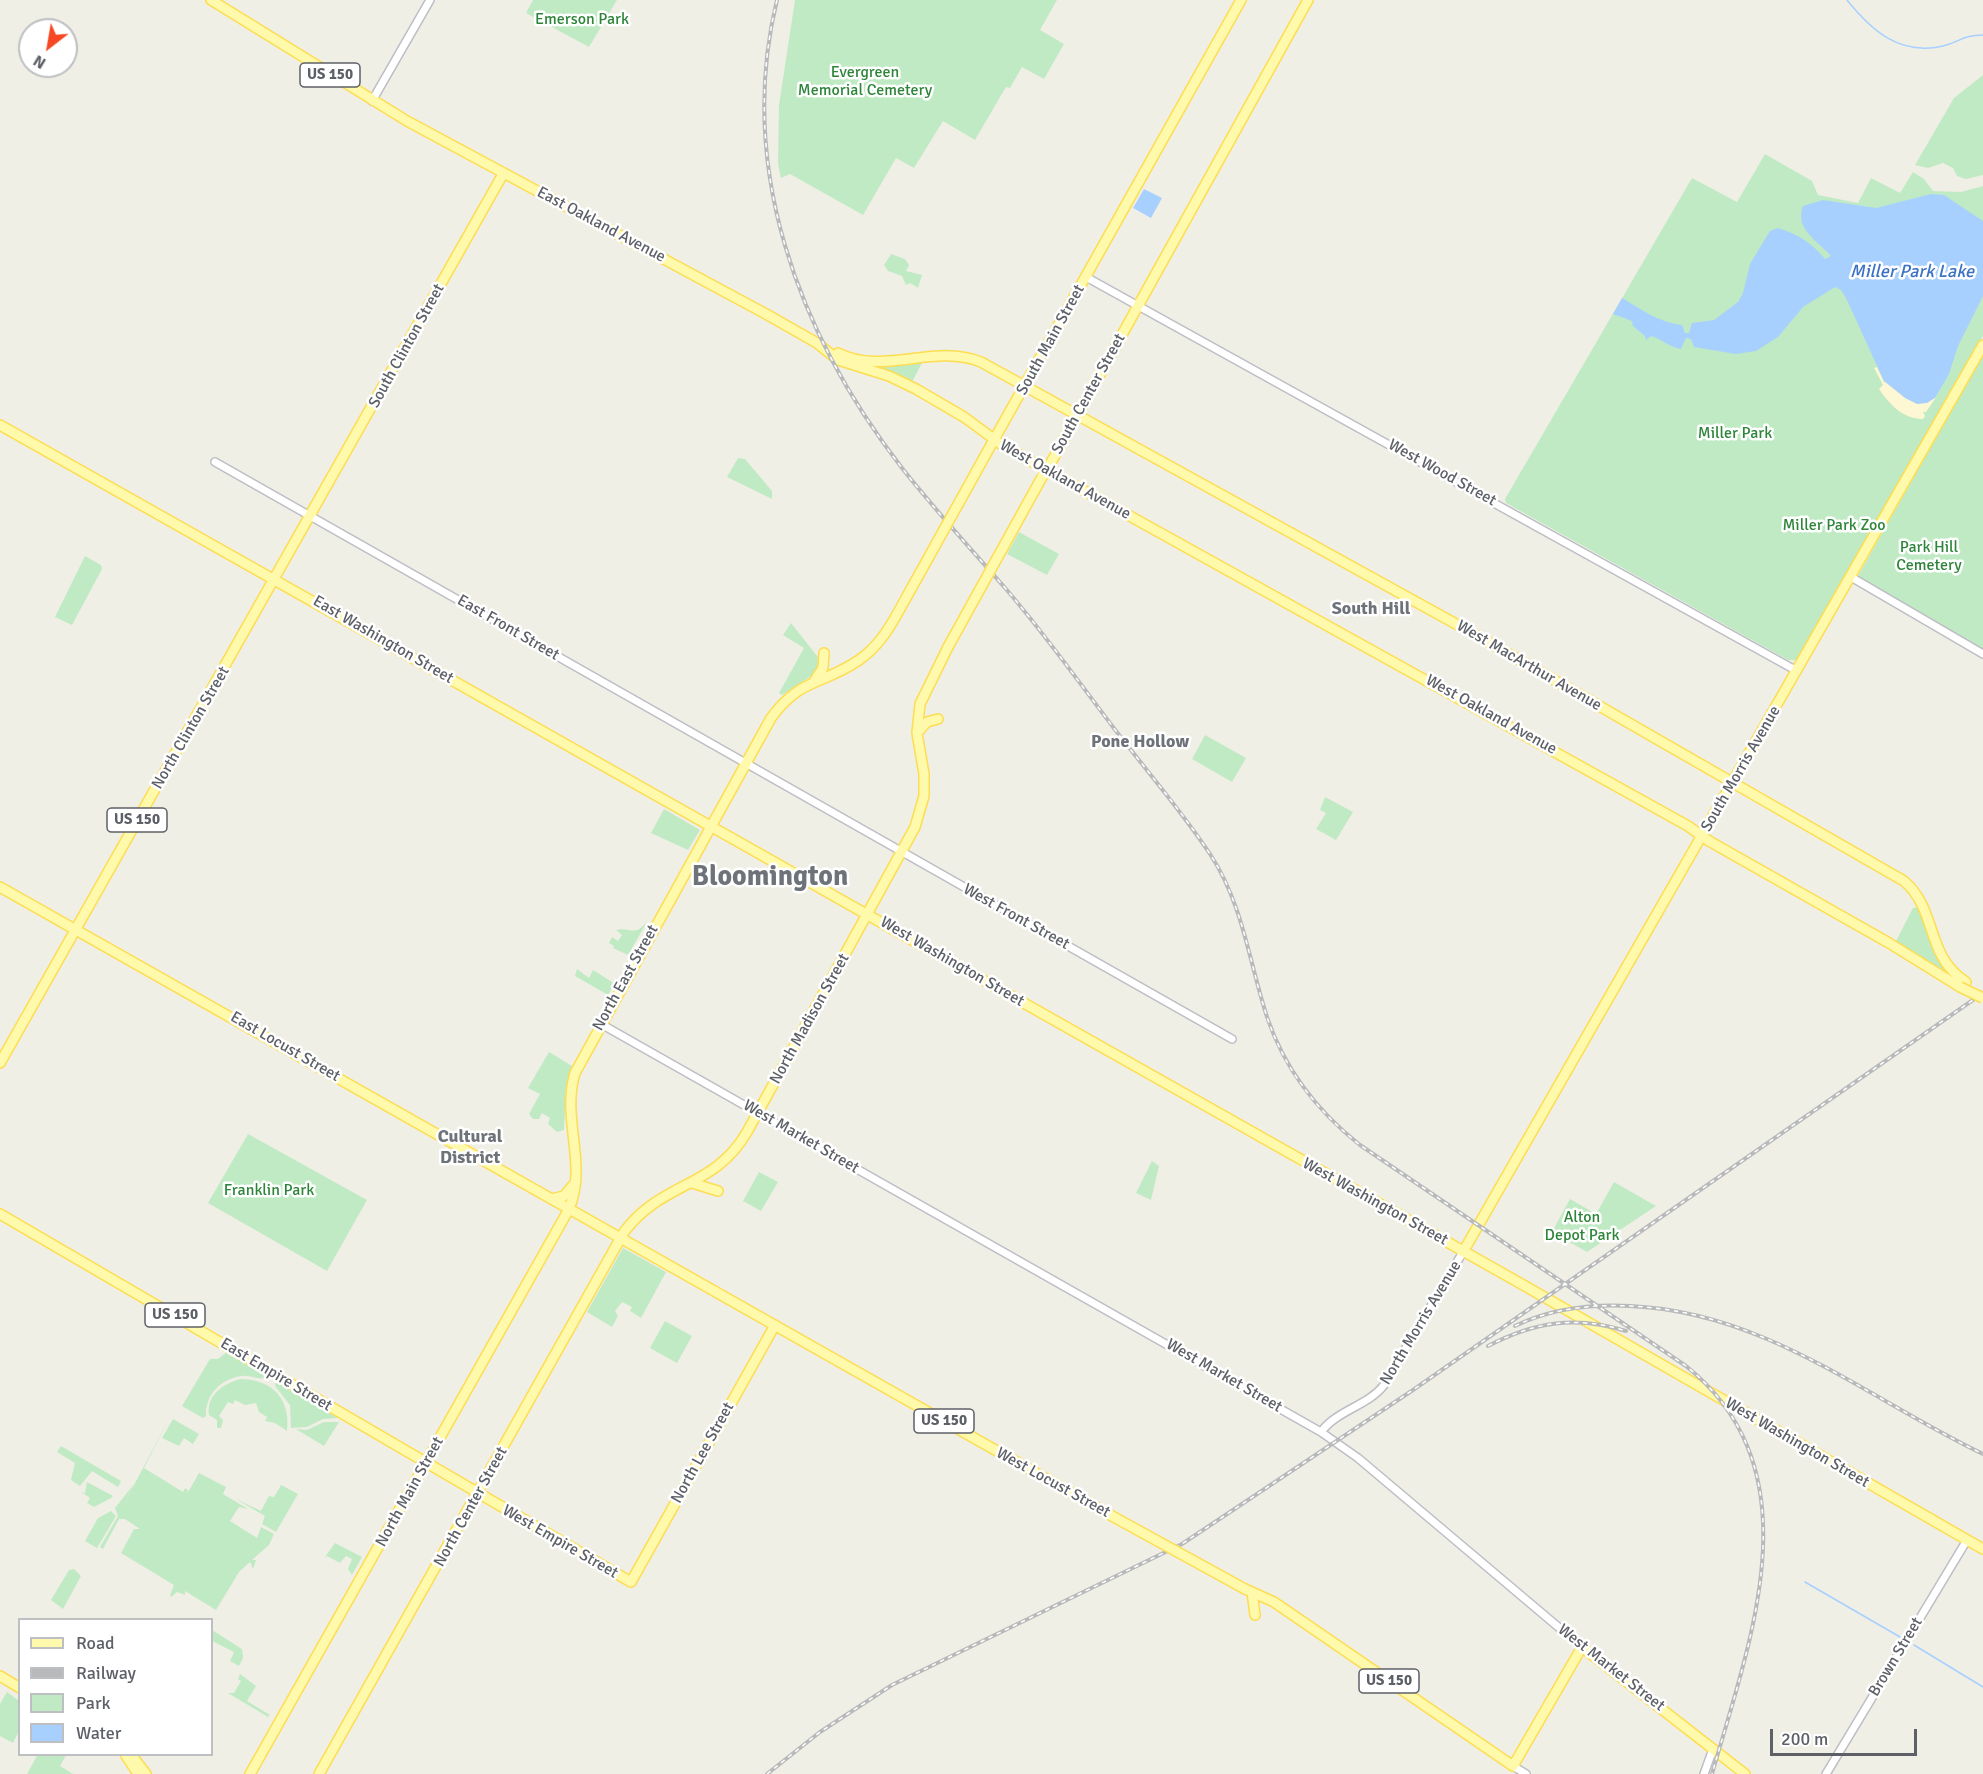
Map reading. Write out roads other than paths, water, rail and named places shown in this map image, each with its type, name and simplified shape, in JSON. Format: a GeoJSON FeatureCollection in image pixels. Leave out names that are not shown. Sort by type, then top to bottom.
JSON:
{"type":"FeatureCollection","features":[{"type":"Feature","properties":{"kind":"main road","name":"East Oakland Avenue"},"geometry":{"type":"LineString","coordinates":[[211,0],[372,101],[817,343],[847,364],[883,374],[916,389],[964,417],[992,442]]}},
{"type":"Feature","properties":{"kind":"main road","name":"South Main Street"},"geometry":{"type":"LineString","coordinates":[[815,680],[847,668],[878,643],[906,598],[1241,0]]}},
{"type":"Feature","properties":{"kind":"main road","name":"South Center Street"},"geometry":{"type":"LineString","coordinates":[[902,852],[915,828],[923,801],[924,774],[917,733],[921,699],[1308,0]]}},
{"type":"Feature","properties":{"kind":"main road"},"geometry":{"type":"LineString","coordinates":[[482,161],[491,174],[494,190]]}},
{"type":"Feature","properties":{"kind":"main road","name":"South Clinton Street"},"geometry":{"type":"LineString","coordinates":[[310,517],[503,174]]}},
{"type":"Feature","properties":{"kind":"main road","name":"West MacArthur Avenue"},"geometry":{"type":"LineString","coordinates":[[817,343],[845,357],[866,361],[890,362],[937,354],[967,357],[990,366],[1446,619],[1895,875],[1911,887],[1926,911],[1942,959],[1963,985],[1983,996]]}},
{"type":"Feature","properties":{"kind":"main road","name":"South Morris Avenue"},"geometry":{"type":"LineString","coordinates":[[1498,1191],[1983,345]]}},
{"type":"Feature","properties":{"kind":"main road","name":"East Washington Street"},"geometry":{"type":"LineString","coordinates":[[0,424],[765,857]]}},
{"type":"Feature","properties":{"kind":"main road","name":"West Oakland Avenue"},"geometry":{"type":"LineString","coordinates":[[992,442],[1045,473],[1450,692],[1963,985]]}},
{"type":"Feature","properties":{"kind":"main road","name":"North Clinton Street"},"geometry":{"type":"LineString","coordinates":[[0,1063],[310,517]]}},
{"type":"Feature","properties":{"kind":"main road"},"geometry":{"type":"LineString","coordinates":[[815,680],[823,668],[824,653]]}},
{"type":"Feature","properties":{"kind":"main road","name":"North East Street"},"geometry":{"type":"LineString","coordinates":[[569,1209],[576,1182],[577,1162],[570,1114],[571,1090],[578,1065],[746,763],[782,704],[798,689],[815,680]]}},
{"type":"Feature","properties":{"kind":"main road"},"geometry":{"type":"LineString","coordinates":[[917,733],[927,722],[938,720]]}},
{"type":"Feature","properties":{"kind":"main road","name":"North Madison Street"},"geometry":{"type":"LineString","coordinates":[[621,1238],[633,1220],[661,1196],[692,1183],[717,1168],[741,1142],[902,852]]}},
{"type":"Feature","properties":{"kind":"main road","name":"West Washington Street"},"geometry":{"type":"LineString","coordinates":[[765,857],[1463,1252],[1983,1550]]}},
{"type":"Feature","properties":{"kind":"main road","name":"East Locust Street"},"geometry":{"type":"LineString","coordinates":[[0,887],[569,1209]]}},
{"type":"Feature","properties":{"kind":"main road"},"geometry":{"type":"LineString","coordinates":[[692,1183],[718,1191],[713,1182],[717,1168]]}},
{"type":"Feature","properties":{"kind":"main road"},"geometry":{"type":"LineString","coordinates":[[551,1199],[564,1196],[576,1182]]}},
{"type":"Feature","properties":{"kind":"main road","name":"North Morris Avenue"},"geometry":{"type":"LineString","coordinates":[[1463,1252],[1498,1191]]}},
{"type":"Feature","properties":{"kind":"main road","name":"West Locust Street"},"geometry":{"type":"LineString","coordinates":[[569,1209],[1112,1516],[1248,1591],[1274,1602],[1513,1766]]}},
{"type":"Feature","properties":{"kind":"main road","name":"North Main Street"},"geometry":{"type":"LineString","coordinates":[[250,1774],[569,1209]]}},
{"type":"Feature","properties":{"kind":"main road","name":"East Empire Street"},"geometry":{"type":"LineString","coordinates":[[0,1214],[144,1296],[426,1464]]}},
{"type":"Feature","properties":{"kind":"main road"},"geometry":{"type":"LineString","coordinates":[[633,1220],[633,1237],[640,1249]]}},
{"type":"Feature","properties":{"kind":"main road","name":"North Center Street"},"geometry":{"type":"LineString","coordinates":[[319,1774],[621,1238]]}},
{"type":"Feature","properties":{"kind":"main road","name":"North Lee Street"},"geometry":{"type":"LineString","coordinates":[[631,1582],[775,1325]]}},
{"type":"Feature","properties":{"kind":"main road","name":"West Empire Street"},"geometry":{"type":"LineString","coordinates":[[426,1464],[631,1582]]}},
{"type":"Feature","properties":{"kind":"main road"},"geometry":{"type":"LineString","coordinates":[[1248,1591],[1256,1614]]}},
{"type":"Feature","properties":{"kind":"main road"},"geometry":{"type":"LineString","coordinates":[[1513,1766],[1582,1647]]}},
{"type":"Feature","properties":{"kind":"main road","name":"West Market Street"},"geometry":{"type":"LineString","coordinates":[[1582,1647],[1745,1774]]}},
{"type":"Feature","properties":{"kind":"main road"},"geometry":{"type":"LineString","coordinates":[[0,1676],[18,1687]]}},
{"type":"Feature","properties":{"kind":"main road"},"geometry":{"type":"LineString","coordinates":[[127,1756],[138,1774]]}},
{"type":"Feature","properties":{"kind":"main road"},"geometry":{"type":"LineString","coordinates":[[130,1756],[133,1757],[146,1774]]}},
{"type":"Feature","properties":{"kind":"street"},"geometry":{"type":"LineString","coordinates":[[372,101],[430,0]]}},
{"type":"Feature","properties":{"kind":"street","name":"West Wood Street"},"geometry":{"type":"LineString","coordinates":[[1086,277],[1797,670]]}},
{"type":"Feature","properties":{"kind":"street","name":"East Front Street"},"geometry":{"type":"LineString","coordinates":[[215,462],[800,794]]}},
{"type":"Feature","properties":{"kind":"street"},"geometry":{"type":"LineString","coordinates":[[1851,577],[1983,654]]}},
{"type":"Feature","properties":{"kind":"street","name":"West Front Street"},"geometry":{"type":"LineString","coordinates":[[800,794],[1232,1039]]}},
{"type":"Feature","properties":{"kind":"street","name":"West Market Street"},"geometry":{"type":"LineString","coordinates":[[601,1024],[1321,1432],[1376,1473],[1582,1647]]}},
{"type":"Feature","properties":{"kind":"street","name":"North Morris Avenue"},"geometry":{"type":"LineString","coordinates":[[1321,1432],[1331,1421],[1380,1391],[1463,1252]]}},
{"type":"Feature","properties":{"kind":"street","name":"Brown Street"},"geometry":{"type":"LineString","coordinates":[[1826,1774],[1967,1540]]}},
{"type":"Feature","properties":{"kind":"street"},"geometry":{"type":"LineString","coordinates":[[1704,1774],[1713,1749]]}},
{"type":"Feature","properties":{"kind":"street","name":"West Locust Street"},"geometry":{"type":"LineString","coordinates":[[1513,1766],[1526,1774]]}},
{"type":"Feature","properties":{"kind":"water"},"geometry":{"type":"Polygon","coordinates":[[[1144,189],[1162,198],[1151,218],[1133,208],[1144,189]]]}},
{"type":"Feature","properties":{"kind":"water","name":"Miller Park Lake"},"geometry":{"type":"Polygon","coordinates":[[[1931,194],[1944,195],[1983,221],[1983,296],[1958,346],[1949,374],[1935,398],[1927,403],[1917,404],[1905,398],[1884,381],[1846,298],[1841,290],[1835,287],[1803,307],[1778,337],[1756,351],[1736,354],[1694,347],[1691,339],[1686,338],[1681,349],[1651,336],[1646,340],[1645,336],[1633,326],[1632,321],[1613,314],[1622,298],[1658,318],[1682,325],[1685,333],[1689,333],[1692,323],[1714,320],[1738,302],[1743,293],[1750,264],[1770,231],[1778,228],[1792,233],[1810,244],[1825,259],[1831,256],[1804,228],[1801,214],[1803,206],[1823,200],[1876,208],[1931,194]]]}},
{"type":"Feature","properties":{"kind":"waterway"},"geometry":{"type":"LineString","coordinates":[[1847,0],[1866,22],[1900,44],[1928,48],[1943,46],[1966,37],[1983,35]]}},
{"type":"Feature","properties":{"kind":"waterway"},"geometry":{"type":"LineString","coordinates":[[1805,1582],[1900,1637]]}},
{"type":"Feature","properties":{"kind":"waterway"},"geometry":{"type":"LineString","coordinates":[[1914,1645],[1983,1687]]}},
{"type":"Feature","properties":{"kind":"railway"},"geometry":{"type":"LineString","coordinates":[[777,0],[766,63],[765,125],[771,187],[786,247],[806,306],[833,362],[865,417],[902,468],[1034,623],[1210,854],[1238,913],[1267,1017],[1293,1072],[1316,1104],[1360,1145],[1686,1366],[1726,1408],[1751,1455],[1762,1506],[1762,1559],[1755,1614],[1712,1774]]}},
{"type":"Feature","properties":{"kind":"railway"},"geometry":{"type":"LineString","coordinates":[[767,1774],[820,1732],[892,1685],[1182,1544],[1413,1390],[1983,993]]}},
{"type":"Feature","properties":{"kind":"railway"},"geometry":{"type":"LineString","coordinates":[[1515,1326],[1556,1312],[1586,1307],[1615,1306],[1679,1312],[1726,1324],[1770,1340],[1813,1361],[1983,1454]]}},
{"type":"Feature","properties":{"kind":"railway"},"geometry":{"type":"LineString","coordinates":[[1488,1346],[1539,1326],[1572,1322],[1590,1323],[1626,1331]]}},
{"type":"Feature","properties":{"kind":"district","name":"South Hill"},"geometry":{"type":"Point","coordinates":[1371,609]}},
{"type":"Feature","properties":{"kind":"district","name":"Pone Hollow"},"geometry":{"type":"Point","coordinates":[1140,742]}},
{"type":"Feature","properties":{"kind":"district","name":"Bloomington"},"geometry":{"type":"Point","coordinates":[770,878]}},
{"type":"Feature","properties":{"kind":"district","name":"Cultural District"},"geometry":{"type":"Point","coordinates":[470,1147]}},
{"type":"Feature","properties":{"kind":"park label","name":"Emerson Park"},"geometry":{"type":"Point","coordinates":[582,20]}},
{"type":"Feature","properties":{"kind":"park label","name":"Evergreen Memorial Cemetery"},"geometry":{"type":"Point","coordinates":[865,82]}},
{"type":"Feature","properties":{"kind":"park label","name":"Miller Park"},"geometry":{"type":"Point","coordinates":[1735,434]}},
{"type":"Feature","properties":{"kind":"park label","name":"Miller Park Zoo"},"geometry":{"type":"Point","coordinates":[1834,526]}},
{"type":"Feature","properties":{"kind":"park label","name":"Park Hill Cemetery"},"geometry":{"type":"Point","coordinates":[1929,557]}},
{"type":"Feature","properties":{"kind":"park label","name":"Franklin Park"},"geometry":{"type":"Point","coordinates":[269,1191]}},
{"type":"Feature","properties":{"kind":"park label","name":"Alton Depot Park"},"geometry":{"type":"Point","coordinates":[1582,1227]}}]}
